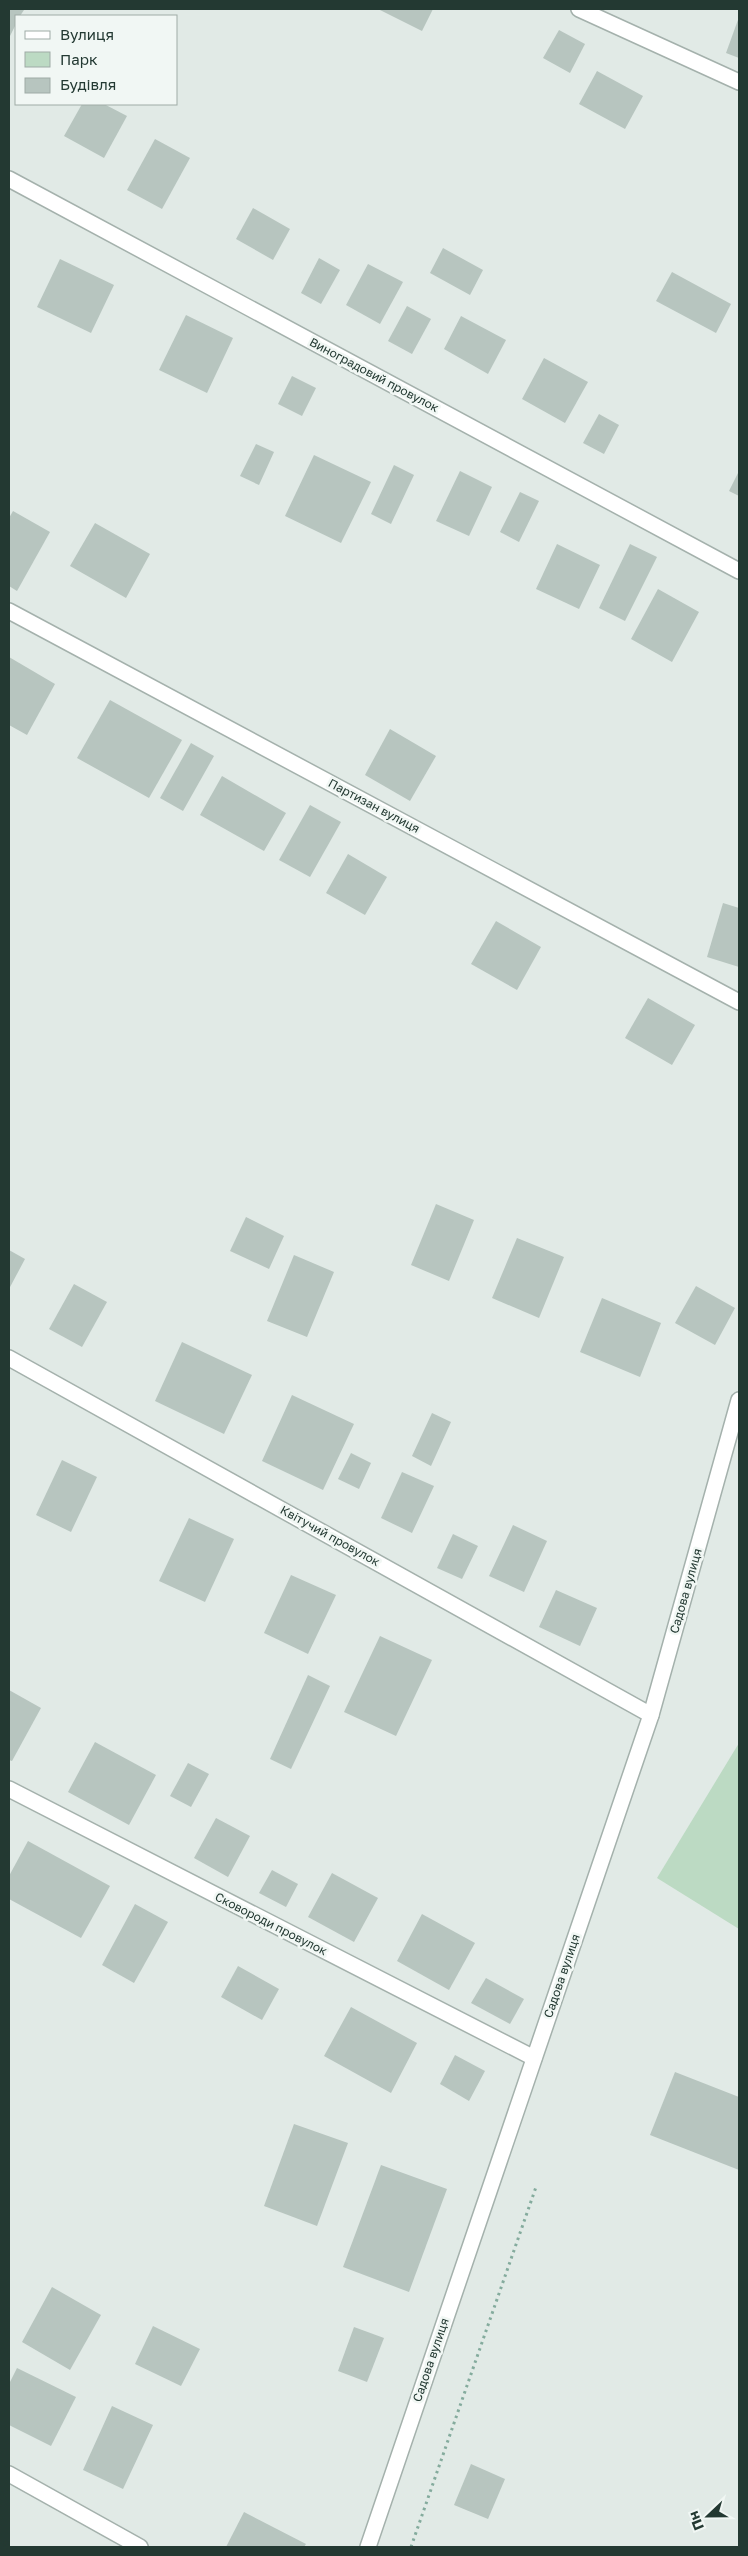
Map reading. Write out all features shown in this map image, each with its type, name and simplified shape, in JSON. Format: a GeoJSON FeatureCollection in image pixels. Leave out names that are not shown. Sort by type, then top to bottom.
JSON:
{"type":"FeatureCollection","features":[{"type":"Feature","properties":{"kind":"street"},"geometry":{"type":"LineString","coordinates":[[579,9],[739,82]]}},
{"type":"Feature","properties":{"kind":"street","name":"Виноградовий провулок"},"geometry":{"type":"LineString","coordinates":[[9,179],[739,571]]}},
{"type":"Feature","properties":{"kind":"street","name":"Партизан вулиця"},"geometry":{"type":"LineString","coordinates":[[9,611],[739,1002]]}},
{"type":"Feature","properties":{"kind":"street","name":"Квітучий провулок"},"geometry":{"type":"LineString","coordinates":[[9,1358],[651,1714]]}},
{"type":"Feature","properties":{"kind":"street","name":"Садова вулиця"},"geometry":{"type":"LineString","coordinates":[[368,2547],[651,1714],[739,1400]]}},
{"type":"Feature","properties":{"kind":"street","name":"Сковороди провулок"},"geometry":{"type":"LineString","coordinates":[[9,1789],[534,2058]]}},
{"type":"Feature","properties":{"kind":"street"},"geometry":{"type":"LineString","coordinates":[[9,2474],[140,2547]]}},
{"type":"Feature","properties":{"kind":"path"},"geometry":{"type":"LineString","coordinates":[[411,2547],[536,2187]]}},
{"type":"Feature","properties":{"kind":"green space"},"geometry":{"type":"Polygon","coordinates":[[[739,1743],[739,1929],[657,1878],[739,1743]]]}},
{"type":"Feature","properties":{"kind":"building"},"geometry":{"type":"Polygon","coordinates":[[[9,9],[24,10],[21,15],[15,15],[15,26],[9,38],[9,9]]]}},
{"type":"Feature","properties":{"kind":"building"},"geometry":{"type":"Polygon","coordinates":[[[378,9],[433,9],[422,31],[378,9]]]}},
{"type":"Feature","properties":{"kind":"building"},"geometry":{"type":"Polygon","coordinates":[[[739,17],[739,58],[726,53],[739,17]]]}},
{"type":"Feature","properties":{"kind":"building"},"geometry":{"type":"Polygon","coordinates":[[[559,30],[585,44],[570,73],[543,58],[559,30]]]}},
{"type":"Feature","properties":{"kind":"building"},"geometry":{"type":"Polygon","coordinates":[[[597,71],[643,96],[625,129],[579,104],[597,71]]]}},
{"type":"Feature","properties":{"kind":"building"},"geometry":{"type":"Polygon","coordinates":[[[81,105],[106,105],[127,116],[104,158],[64,136],[81,105]]]}},
{"type":"Feature","properties":{"kind":"building"},"geometry":{"type":"Polygon","coordinates":[[[155,139],[190,158],[162,209],[127,190],[155,139]]]}},
{"type":"Feature","properties":{"kind":"building"},"geometry":{"type":"Polygon","coordinates":[[[253,208],[290,229],[273,260],[236,239],[253,208]]]}},
{"type":"Feature","properties":{"kind":"building"},"geometry":{"type":"Polygon","coordinates":[[[443,248],[483,270],[470,295],[430,273],[443,248]]]}},
{"type":"Feature","properties":{"kind":"building"},"geometry":{"type":"Polygon","coordinates":[[[319,258],[340,270],[321,304],[301,293],[319,258]]]}},
{"type":"Feature","properties":{"kind":"building"},"geometry":{"type":"Polygon","coordinates":[[[60,259],[114,285],[91,333],[37,307],[60,259]]]}},
{"type":"Feature","properties":{"kind":"building"},"geometry":{"type":"Polygon","coordinates":[[[368,264],[403,282],[380,324],[346,305],[368,264]]]}},
{"type":"Feature","properties":{"kind":"building"},"geometry":{"type":"Polygon","coordinates":[[[672,272],[731,304],[716,333],[656,301],[672,272]]]}},
{"type":"Feature","properties":{"kind":"building"},"geometry":{"type":"Polygon","coordinates":[[[407,306],[431,319],[412,354],[388,341],[407,306]]]}},
{"type":"Feature","properties":{"kind":"building"},"geometry":{"type":"Polygon","coordinates":[[[186,315],[233,338],[207,393],[159,370],[186,315]]]}},
{"type":"Feature","properties":{"kind":"building"},"geometry":{"type":"Polygon","coordinates":[[[461,316],[506,340],[488,374],[444,349],[461,316]]]}},
{"type":"Feature","properties":{"kind":"building"},"geometry":{"type":"Polygon","coordinates":[[[544,358],[588,382],[565,423],[522,399],[544,358]]]}},
{"type":"Feature","properties":{"kind":"building"},"geometry":{"type":"Polygon","coordinates":[[[292,376],[316,388],[302,416],[278,404],[292,376]]]}},
{"type":"Feature","properties":{"kind":"building"},"geometry":{"type":"Polygon","coordinates":[[[599,414],[619,425],[604,454],[583,443],[599,414]]]}},
{"type":"Feature","properties":{"kind":"building"},"geometry":{"type":"Polygon","coordinates":[[[256,444],[274,452],[259,485],[240,476],[256,444]]]}},
{"type":"Feature","properties":{"kind":"building"},"geometry":{"type":"Polygon","coordinates":[[[314,455],[371,482],[341,543],[285,516],[314,455]]]}},
{"type":"Feature","properties":{"kind":"building"},"geometry":{"type":"Polygon","coordinates":[[[394,465],[414,475],[391,524],[371,514],[394,465]]]}},
{"type":"Feature","properties":{"kind":"building"},"geometry":{"type":"Polygon","coordinates":[[[460,471],[492,487],[469,536],[436,521],[460,471]]]}},
{"type":"Feature","properties":{"kind":"building"},"geometry":{"type":"Polygon","coordinates":[[[739,471],[739,496],[729,491],[739,471]]]}},
{"type":"Feature","properties":{"kind":"building"},"geometry":{"type":"Polygon","coordinates":[[[520,492],[539,501],[519,542],[500,532],[520,492]]]}},
{"type":"Feature","properties":{"kind":"building"},"geometry":{"type":"Polygon","coordinates":[[[13,511],[50,532],[17,591],[9,586],[9,518],[13,511]]]}},
{"type":"Feature","properties":{"kind":"building"},"geometry":{"type":"Polygon","coordinates":[[[95,523],[150,554],[126,598],[70,566],[95,523]]]}},
{"type":"Feature","properties":{"kind":"building"},"geometry":{"type":"Polygon","coordinates":[[[557,544],[600,565],[579,609],[536,589],[557,544]]]}},
{"type":"Feature","properties":{"kind":"building"},"geometry":{"type":"Polygon","coordinates":[[[630,544],[657,557],[625,621],[599,608],[630,544]]]}},
{"type":"Feature","properties":{"kind":"building"},"geometry":{"type":"Polygon","coordinates":[[[658,589],[699,612],[672,662],[631,639],[658,589]]]}},
{"type":"Feature","properties":{"kind":"building"},"geometry":{"type":"Polygon","coordinates":[[[9,657],[55,684],[27,735],[9,725],[9,657]]]}},
{"type":"Feature","properties":{"kind":"building"},"geometry":{"type":"Polygon","coordinates":[[[110,700],[182,740],[149,798],[77,758],[110,700]]]}},
{"type":"Feature","properties":{"kind":"building"},"geometry":{"type":"Polygon","coordinates":[[[390,729],[436,756],[410,801],[365,775],[390,729]]]}},
{"type":"Feature","properties":{"kind":"building"},"geometry":{"type":"Polygon","coordinates":[[[191,743],[214,756],[183,811],[160,798],[191,743]]]}},
{"type":"Feature","properties":{"kind":"building"},"geometry":{"type":"Polygon","coordinates":[[[222,776],[286,813],[264,851],[200,815],[222,776]]]}},
{"type":"Feature","properties":{"kind":"building"},"geometry":{"type":"Polygon","coordinates":[[[310,805],[341,822],[310,877],[279,860],[310,805]]]}},
{"type":"Feature","properties":{"kind":"building"},"geometry":{"type":"Polygon","coordinates":[[[348,854],[387,877],[365,915],[326,893],[348,854]]]}},
{"type":"Feature","properties":{"kind":"building"},"geometry":{"type":"Polygon","coordinates":[[[723,903],[739,908],[739,967],[707,957],[723,903]]]}},
{"type":"Feature","properties":{"kind":"building"},"geometry":{"type":"Polygon","coordinates":[[[496,921],[541,947],[517,990],[471,964],[496,921]]]}},
{"type":"Feature","properties":{"kind":"building"},"geometry":{"type":"Polygon","coordinates":[[[648,998],[695,1025],[672,1065],[625,1038],[648,998]]]}},
{"type":"Feature","properties":{"kind":"building"},"geometry":{"type":"Polygon","coordinates":[[[436,1204],[474,1220],[449,1281],[411,1265],[436,1204]]]}},
{"type":"Feature","properties":{"kind":"building"},"geometry":{"type":"Polygon","coordinates":[[[246,1217],[284,1236],[269,1269],[230,1251],[246,1217]]]}},
{"type":"Feature","properties":{"kind":"building"},"geometry":{"type":"Polygon","coordinates":[[[517,1238],[564,1257],[539,1318],[492,1298],[517,1238]]]}},
{"type":"Feature","properties":{"kind":"building"},"geometry":{"type":"Polygon","coordinates":[[[9,1250],[25,1259],[9,1289],[9,1250]]]}},
{"type":"Feature","properties":{"kind":"building"},"geometry":{"type":"Polygon","coordinates":[[[294,1255],[334,1272],[307,1337],[267,1321],[294,1255]]]}},
{"type":"Feature","properties":{"kind":"building"},"geometry":{"type":"Polygon","coordinates":[[[74,1284],[107,1302],[82,1347],[49,1329],[74,1284]]]}},
{"type":"Feature","properties":{"kind":"building"},"geometry":{"type":"Polygon","coordinates":[[[696,1286],[735,1308],[715,1345],[675,1323],[696,1286]]]}},
{"type":"Feature","properties":{"kind":"building"},"geometry":{"type":"Polygon","coordinates":[[[602,1298],[661,1323],[640,1377],[580,1352],[602,1298]]]}},
{"type":"Feature","properties":{"kind":"building"},"geometry":{"type":"Polygon","coordinates":[[[182,1342],[252,1375],[224,1434],[155,1401],[182,1342]]]}},
{"type":"Feature","properties":{"kind":"building"},"geometry":{"type":"Polygon","coordinates":[[[292,1395],[354,1424],[323,1490],[262,1461],[292,1395]]]}},
{"type":"Feature","properties":{"kind":"building"},"geometry":{"type":"Polygon","coordinates":[[[432,1413],[451,1422],[431,1466],[412,1456],[432,1413]]]}},
{"type":"Feature","properties":{"kind":"building"},"geometry":{"type":"Polygon","coordinates":[[[351,1453],[371,1463],[359,1489],[338,1479],[351,1453]]]}},
{"type":"Feature","properties":{"kind":"building"},"geometry":{"type":"Polygon","coordinates":[[[62,1460],[97,1477],[71,1532],[36,1515],[62,1460]]]}},
{"type":"Feature","properties":{"kind":"building"},"geometry":{"type":"Polygon","coordinates":[[[402,1472],[434,1486],[412,1533],[381,1518],[402,1472]]]}},
{"type":"Feature","properties":{"kind":"building"},"geometry":{"type":"Polygon","coordinates":[[[189,1518],[234,1539],[205,1602],[159,1581],[189,1518]]]}},
{"type":"Feature","properties":{"kind":"building"},"geometry":{"type":"Polygon","coordinates":[[[513,1525],[547,1541],[524,1592],[489,1576],[513,1525]]]}},
{"type":"Feature","properties":{"kind":"building"},"geometry":{"type":"Polygon","coordinates":[[[453,1534],[478,1546],[462,1579],[437,1568],[453,1534]]]}},
{"type":"Feature","properties":{"kind":"building"},"geometry":{"type":"Polygon","coordinates":[[[291,1575],[336,1595],[308,1654],[264,1633],[291,1575]]]}},
{"type":"Feature","properties":{"kind":"building"},"geometry":{"type":"Polygon","coordinates":[[[556,1590],[597,1608],[580,1646],[539,1627],[556,1590]]]}},
{"type":"Feature","properties":{"kind":"building"},"geometry":{"type":"Polygon","coordinates":[[[380,1636],[432,1660],[396,1736],[344,1712],[380,1636]]]}},
{"type":"Feature","properties":{"kind":"building"},"geometry":{"type":"Polygon","coordinates":[[[308,1675],[330,1686],[291,1769],[270,1759],[308,1675]]]}},
{"type":"Feature","properties":{"kind":"building"},"geometry":{"type":"Polygon","coordinates":[[[9,1690],[41,1708],[12,1761],[9,1760],[9,1690]]]}},
{"type":"Feature","properties":{"kind":"building"},"geometry":{"type":"Polygon","coordinates":[[[95,1742],[156,1775],[129,1825],[68,1792],[95,1742]]]}},
{"type":"Feature","properties":{"kind":"building"},"geometry":{"type":"Polygon","coordinates":[[[188,1763],[209,1774],[191,1807],[170,1796],[188,1763]]]}},
{"type":"Feature","properties":{"kind":"building"},"geometry":{"type":"Polygon","coordinates":[[[216,1818],[250,1836],[228,1877],[194,1858],[216,1818]]]}},
{"type":"Feature","properties":{"kind":"building"},"geometry":{"type":"Polygon","coordinates":[[[28,1841],[110,1886],[81,1938],[9,1899],[9,1876],[28,1841]]]}},
{"type":"Feature","properties":{"kind":"building"},"geometry":{"type":"Polygon","coordinates":[[[272,1870],[298,1884],[286,1907],[259,1893],[272,1870]]]}},
{"type":"Feature","properties":{"kind":"building"},"geometry":{"type":"Polygon","coordinates":[[[332,1873],[378,1898],[354,1942],[308,1917],[332,1873]]]}},
{"type":"Feature","properties":{"kind":"building"},"geometry":{"type":"Polygon","coordinates":[[[135,1904],[168,1922],[134,1983],[102,1965],[135,1904]]]}},
{"type":"Feature","properties":{"kind":"building"},"geometry":{"type":"Polygon","coordinates":[[[422,1914],[475,1943],[449,1990],[397,1961],[422,1914]]]}},
{"type":"Feature","properties":{"kind":"building"},"geometry":{"type":"Polygon","coordinates":[[[238,1966],[279,1989],[262,2020],[221,1997],[238,1966]]]}},
{"type":"Feature","properties":{"kind":"building"},"geometry":{"type":"Polygon","coordinates":[[[486,1978],[524,1999],[510,2024],[471,2003],[486,1978]]]}},
{"type":"Feature","properties":{"kind":"building"},"geometry":{"type":"Polygon","coordinates":[[[351,2007],[417,2043],[391,2093],[324,2056],[351,2007]]]}},
{"type":"Feature","properties":{"kind":"building"},"geometry":{"type":"Polygon","coordinates":[[[455,2055],[485,2071],[469,2101],[440,2084],[455,2055]]]}},
{"type":"Feature","properties":{"kind":"building"},"geometry":{"type":"Polygon","coordinates":[[[675,2072],[739,2097],[739,2170],[650,2135],[675,2072]]]}},
{"type":"Feature","properties":{"kind":"building"},"geometry":{"type":"Polygon","coordinates":[[[294,2124],[348,2143],[317,2226],[264,2206],[294,2124]]]}},
{"type":"Feature","properties":{"kind":"building"},"geometry":{"type":"Polygon","coordinates":[[[381,2165],[447,2189],[409,2292],[343,2267],[381,2165]]]}},
{"type":"Feature","properties":{"kind":"building"},"geometry":{"type":"Polygon","coordinates":[[[52,2287],[101,2315],[70,2370],[22,2342],[52,2287]]]}},
{"type":"Feature","properties":{"kind":"building"},"geometry":{"type":"Polygon","coordinates":[[[153,2326],[200,2349],[181,2386],[135,2364],[153,2326]]]}},
{"type":"Feature","properties":{"kind":"building"},"geometry":{"type":"Polygon","coordinates":[[[354,2327],[384,2338],[367,2382],[338,2371],[354,2327]]]}},
{"type":"Feature","properties":{"kind":"building"},"geometry":{"type":"Polygon","coordinates":[[[17,2368],[76,2397],[51,2446],[9,2425],[9,2384],[17,2368]]]}},
{"type":"Feature","properties":{"kind":"building"},"geometry":{"type":"Polygon","coordinates":[[[112,2406],[153,2425],[123,2489],[83,2470],[112,2406]]]}},
{"type":"Feature","properties":{"kind":"building"},"geometry":{"type":"Polygon","coordinates":[[[471,2464],[505,2479],[488,2519],[454,2505],[471,2464]]]}},
{"type":"Feature","properties":{"kind":"building"},"geometry":{"type":"Polygon","coordinates":[[[244,2512],[306,2544],[304,2547],[226,2547],[244,2512]]]}}]}
